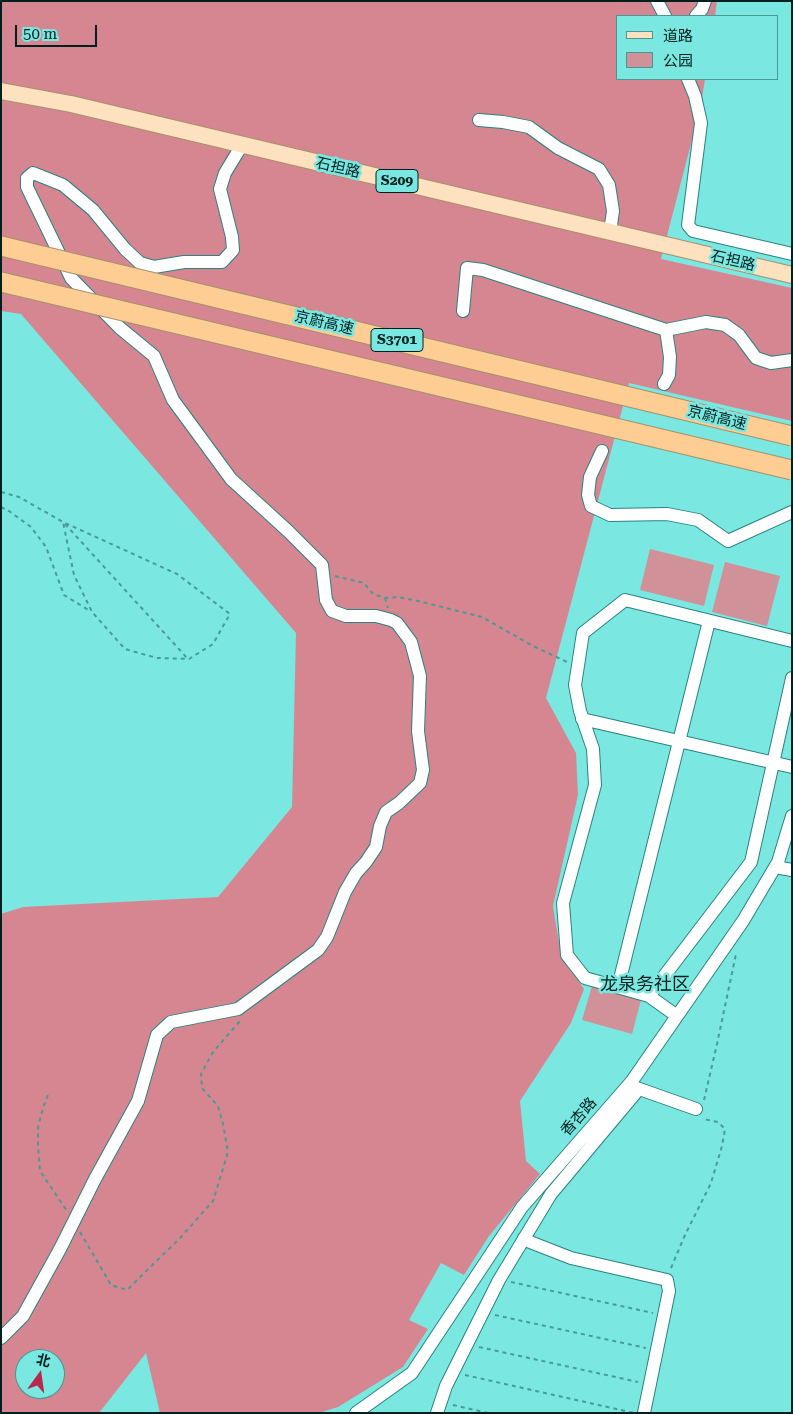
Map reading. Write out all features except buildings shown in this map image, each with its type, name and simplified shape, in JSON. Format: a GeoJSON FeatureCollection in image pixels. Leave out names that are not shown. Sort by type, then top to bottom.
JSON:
{"type":"FeatureCollection","features":[{"type":"Feature","properties":{"kind":"highway","name":"京蔚高速"},"geometry":{"type":"LineString","coordinates":[[1,246],[792,436]]}},
{"type":"Feature","properties":{"kind":"highway","name":"S3701"},"geometry":{"type":"LineString","coordinates":[[1,282],[792,470]]}},
{"type":"Feature","properties":{"kind":"main road","name":"石担路"},"geometry":{"type":"LineString","coordinates":[[1,91],[71,104],[792,275]]}},
{"type":"Feature","properties":{"kind":"street"},"geometry":{"type":"LineString","coordinates":[[657,1],[664,15]]}},
{"type":"Feature","properties":{"kind":"street"},"geometry":{"type":"LineString","coordinates":[[697,15],[705,1]]}},
{"type":"Feature","properties":{"kind":"street"},"geometry":{"type":"LineString","coordinates":[[688,80],[695,96],[700,123],[688,225],[694,232],[792,254]]}},
{"type":"Feature","properties":{"kind":"street"},"geometry":{"type":"LineString","coordinates":[[479,120],[529,127],[558,148],[599,169],[609,185],[612,211],[610,232]]}},
{"type":"Feature","properties":{"kind":"street"},"geometry":{"type":"LineString","coordinates":[[1,1338],[23,1316],[138,1102],[157,1035],[171,1022],[238,1009],[318,950],[328,937],[345,892],[376,846],[380,826],[386,812],[420,783],[423,770],[418,731],[420,676],[411,642],[397,623],[391,620],[376,616],[346,616],[332,611],[326,600],[322,565],[231,479],[173,400],[154,356],[120,328],[71,278],[27,187],[27,178],[33,173],[63,185],[93,210],[125,249],[140,263],[154,267],[184,262],[222,262],[233,250],[232,237],[220,189],[225,173],[242,145]]}},
{"type":"Feature","properties":{"kind":"street"},"geometry":{"type":"LineString","coordinates":[[463,311],[467,268],[484,270],[666,330],[706,322],[725,324],[739,335],[756,358],[771,363],[792,360]]}},
{"type":"Feature","properties":{"kind":"street"},"geometry":{"type":"LineString","coordinates":[[664,384],[669,375],[670,357],[666,330]]}},
{"type":"Feature","properties":{"kind":"street"},"geometry":{"type":"LineString","coordinates":[[602,451],[590,477],[588,496],[591,506],[610,515],[667,514],[698,520],[728,541],[792,512]]}},
{"type":"Feature","properties":{"kind":"street"},"geometry":{"type":"LineString","coordinates":[[677,1016],[649,996],[585,978],[567,955],[563,903],[595,785],[593,749],[582,719],[575,685],[583,633],[625,600],[792,641]]}},
{"type":"Feature","properties":{"kind":"street"},"geometry":{"type":"LineString","coordinates":[[618,987],[709,621]]}},
{"type":"Feature","properties":{"kind":"street"},"geometry":{"type":"LineString","coordinates":[[649,996],[751,862],[792,678]]}},
{"type":"Feature","properties":{"kind":"street"},"geometry":{"type":"LineString","coordinates":[[582,719],[792,767]]}},
{"type":"Feature","properties":{"kind":"street","name":"香杏路"},"geometry":{"type":"LineString","coordinates":[[356,1413],[412,1373],[522,1207],[634,1087],[677,1016],[742,921],[775,867],[792,816]]}},
{"type":"Feature","properties":{"kind":"street"},"geometry":{"type":"LineString","coordinates":[[775,867],[792,870]]}},
{"type":"Feature","properties":{"kind":"street"},"geometry":{"type":"LineString","coordinates":[[439,1408],[446,1386],[482,1313],[524,1238],[551,1194],[634,1087],[696,1109]]}},
{"type":"Feature","properties":{"kind":"street"},"geometry":{"type":"LineString","coordinates":[[524,1238],[571,1258],[666,1280],[669,1291],[644,1413]]}},
{"type":"Feature","properties":{"kind":"path"},"geometry":{"type":"LineString","coordinates":[[1,492],[19,497],[63,522],[177,574],[230,614],[213,644],[188,659],[157,658],[125,649],[92,612],[74,575],[63,522]]}},
{"type":"Feature","properties":{"kind":"path"},"geometry":{"type":"LineString","coordinates":[[1,508],[9,511],[31,527],[46,547],[64,595],[92,612]]}},
{"type":"Feature","properties":{"kind":"path"},"geometry":{"type":"LineString","coordinates":[[63,522],[188,659]]}},
{"type":"Feature","properties":{"kind":"path"},"geometry":{"type":"LineString","coordinates":[[323,573],[364,583],[373,594],[385,598],[398,597],[418,600],[482,617],[533,646],[578,667]]}},
{"type":"Feature","properties":{"kind":"path"},"geometry":{"type":"LineString","coordinates":[[666,1280],[685,1235],[711,1183],[722,1146],[725,1128],[718,1122],[700,1118],[696,1109],[703,1101],[718,1044],[737,950]]}},
{"type":"Feature","properties":{"kind":"path"},"geometry":{"type":"LineString","coordinates":[[48,1095],[38,1126],[40,1171],[74,1221],[111,1286],[127,1290],[180,1238],[213,1201],[228,1152],[218,1106],[202,1088],[202,1074],[214,1052],[238,1024],[242,1014],[242,1006]]}},
{"type":"Feature","properties":{"kind":"path"},"geometry":{"type":"LineString","coordinates":[[499,1280],[664,1316]]}},
{"type":"Feature","properties":{"kind":"path"},"geometry":{"type":"LineString","coordinates":[[482,1313],[657,1351]]}},
{"type":"Feature","properties":{"kind":"path"},"geometry":{"type":"LineString","coordinates":[[467,1344],[650,1385]]}},
{"type":"Feature","properties":{"kind":"path"},"geometry":{"type":"LineString","coordinates":[[453,1372],[634,1413]]}},
{"type":"Feature","properties":{"kind":"path"},"geometry":{"type":"LineString","coordinates":[[439,1408],[488,1413]]}},
{"type":"Feature","properties":{"kind":"green space"},"geometry":{"type":"Polygon","coordinates":[[[650,549],[714,565],[704,606],[640,590],[650,549]]]}},
{"type":"Feature","properties":{"kind":"green space"},"geometry":{"type":"Polygon","coordinates":[[[725,562],[780,576],[767,626],[712,612],[725,562]]]}},
{"type":"Feature","properties":{"kind":"green space"},"geometry":{"type":"Polygon","coordinates":[[[592,986],[641,1000],[632,1034],[582,1020],[592,986]]]}},
{"type":"Feature","properties":{"kind":"shaded area"},"geometry":{"type":"Polygon","coordinates":[[[1,1],[717,1],[715,15],[616,15],[616,80],[705,80],[701,105],[661,259],[792,288],[792,421],[629,383],[546,698],[576,753],[578,795],[553,906],[561,955],[584,989],[571,1023],[520,1101],[526,1161],[540,1174],[489,1236],[464,1275],[441,1263],[409,1320],[428,1329],[403,1367],[338,1407],[319,1413],[160,1413],[146,1353],[99,1413],[1,1413],[1,914],[23,907],[218,897],[292,807],[296,633],[21,314],[1,311],[1,1]]]}},
{"type":"Feature","properties":{"kind":"district","name":"龙泉务社区"},"geometry":{"type":"Point","coordinates":[645,985]}}]}
